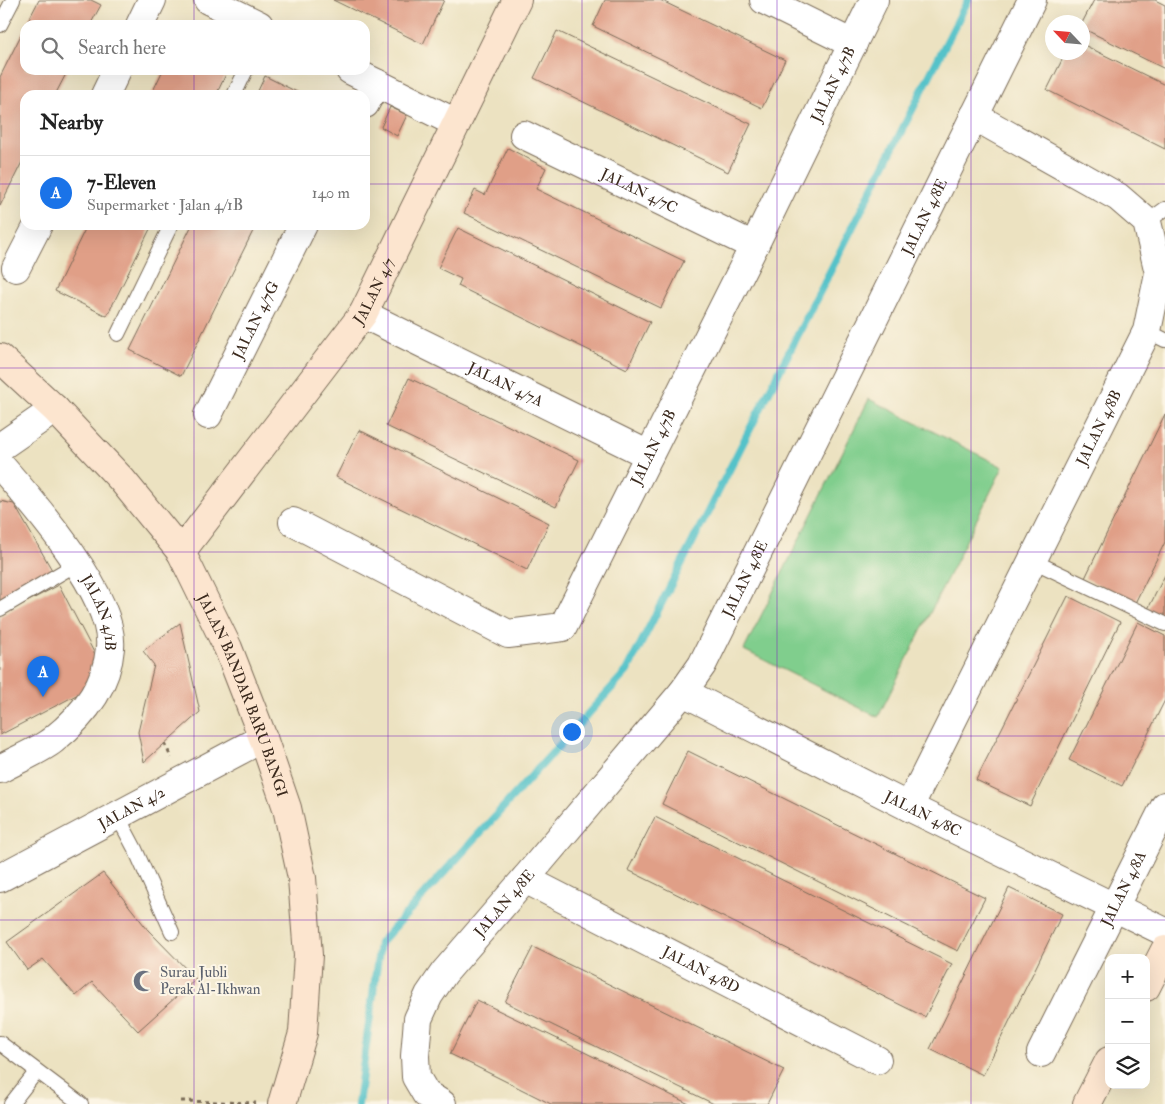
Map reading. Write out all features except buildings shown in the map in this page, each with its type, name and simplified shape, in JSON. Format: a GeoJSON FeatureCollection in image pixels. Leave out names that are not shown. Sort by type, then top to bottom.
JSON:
{"type":"FeatureCollection","features":[{"type":"Feature","properties":{"kind":"street"},"geometry":{"type":"LineString","coordinates":[[142,20],[152,0]]}},
{"type":"Feature","properties":{"kind":"street"},"geometry":{"type":"LineString","coordinates":[[208,0],[249,20]]}},
{"type":"Feature","properties":{"kind":"street","name":"JALAN 4/7"},"geometry":{"type":"LineString","coordinates":[[181,552],[362,314],[517,0]]}},
{"type":"Feature","properties":{"kind":"street"},"geometry":{"type":"LineString","coordinates":[[764,0],[853,44]]}},
{"type":"Feature","properties":{"kind":"street","name":"JALAN 4/7B"},"geometry":{"type":"LineString","coordinates":[[293,522],[508,634],[563,627],[754,246],[874,0]]}},
{"type":"Feature","properties":{"kind":"street","name":"JALAN 4/8E"},"geometry":{"type":"LineString","coordinates":[[442,1104],[426,1094],[416,1077],[415,1056],[418,1020],[428,995],[444,973],[683,692],[702,665],[1032,0]]}},
{"type":"Feature","properties":{"kind":"street"},"geometry":{"type":"LineString","coordinates":[[107,90],[114,75]]}},
{"type":"Feature","properties":{"kind":"street"},"geometry":{"type":"LineString","coordinates":[[354,75],[367,90]]}},
{"type":"Feature","properties":{"kind":"street"},"geometry":{"type":"LineString","coordinates":[[370,93],[456,123]]}},
{"type":"Feature","properties":{"kind":"street","name":"JALAN 4/8B"},"geometry":{"type":"LineString","coordinates":[[909,807],[1031,560],[1156,335],[1159,273],[1156,215],[1118,197],[974,116]]}},
{"type":"Feature","properties":{"kind":"street","name":"JALAN 4/7C"},"geometry":{"type":"LineString","coordinates":[[524,135],[754,246]]}},
{"type":"Feature","properties":{"kind":"street"},"geometry":{"type":"LineString","coordinates":[[16,268],[35,230]]}},
{"type":"Feature","properties":{"kind":"street","name":"JALAN 4/7G"},"geometry":{"type":"LineString","coordinates":[[208,415],[301,230]]}},
{"type":"Feature","properties":{"kind":"street","name":"JALAN 4/7A"},"geometry":{"type":"LineString","coordinates":[[362,314],[649,455]]}},
{"type":"Feature","properties":{"kind":"street","name":"JALAN BANDAR BARU BANGI"},"geometry":{"type":"LineString","coordinates":[[0,358],[55,409],[122,480],[181,552],[228,648],[263,738],[287,808],[302,878],[308,955],[303,1033],[282,1104]]}},
{"type":"Feature","properties":{"kind":"street"},"geometry":{"type":"LineString","coordinates":[[0,447],[55,409]]}},
{"type":"Feature","properties":{"kind":"street","name":"JALAN 4/1B"},"geometry":{"type":"LineString","coordinates":[[0,465],[28,497],[78,563],[106,618],[110,648],[104,680],[82,714],[52,741],[0,769]]}},
{"type":"Feature","properties":{"kind":"street","name":"JALAN 4/8C"},"geometry":{"type":"LineString","coordinates":[[683,692],[909,807],[1165,932]]}},
{"type":"Feature","properties":{"kind":"street","name":"JALAN 4/2"},"geometry":{"type":"LineString","coordinates":[[2,873],[263,738]]}},
{"type":"Feature","properties":{"kind":"street","name":"JALAN 4/8A"},"geometry":{"type":"LineString","coordinates":[[1041,1053],[1165,806]]}},
{"type":"Feature","properties":{"kind":"street","name":"JALAN 4/8D"},"geometry":{"type":"LineString","coordinates":[[525,879],[877,1060]]}},
{"type":"Feature","properties":{"kind":"street"},"geometry":{"type":"LineString","coordinates":[[1150,979],[1165,950]]}},
{"type":"Feature","properties":{"kind":"street"},"geometry":{"type":"LineString","coordinates":[[1087,1104],[1105,1070]]}},
{"type":"Feature","properties":{"kind":"lane"},"geometry":{"type":"LineString","coordinates":[[0,25],[13,0]]}},
{"type":"Feature","properties":{"kind":"lane"},"geometry":{"type":"LineString","coordinates":[[236,90],[244,75]]}},
{"type":"Feature","properties":{"kind":"lane"},"geometry":{"type":"LineString","coordinates":[[118,334],[169,230]]}},
{"type":"Feature","properties":{"kind":"lane"},"geometry":{"type":"LineString","coordinates":[[1031,560],[1165,624]]}},
{"type":"Feature","properties":{"kind":"lane"},"geometry":{"type":"LineString","coordinates":[[0,609],[78,563]]}},
{"type":"Feature","properties":{"kind":"lane"},"geometry":{"type":"LineString","coordinates":[[117,815],[172,932]]}},
{"type":"Feature","properties":{"kind":"lane"},"geometry":{"type":"LineString","coordinates":[[0,1043],[81,1104]]}},
{"type":"Feature","properties":{"kind":"lane"},"geometry":{"type":"LineString","coordinates":[[11,1104],[37,1071]]}},
{"type":"Feature","properties":{"kind":"path"},"geometry":{"type":"LineString","coordinates":[[181,1101],[282,1104]]}},
{"type":"Feature","properties":{"kind":"green space"},"geometry":{"type":"Polygon","coordinates":[[[869,399],[1003,467],[878,717],[744,650],[869,399]]]}},
{"type":"Feature","properties":{"kind":"waterway"},"geometry":{"type":"LineString","coordinates":[[358,1104],[380,943],[627,671],[968,0]]}},
{"type":"Feature","properties":{"kind":"place","name":"7-Eleven"},"geometry":{"type":"Point","coordinates":[43,697]}},
{"type":"Feature","properties":{"kind":"place","name":"Surau Jubli Perak Al-Ikhwan"},"geometry":{"type":"Point","coordinates":[144,981]}}]}
